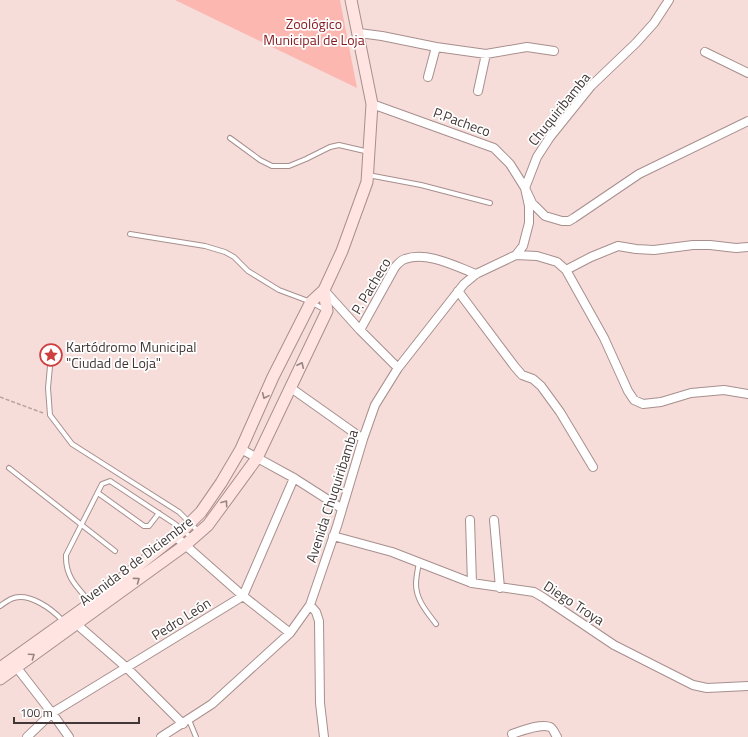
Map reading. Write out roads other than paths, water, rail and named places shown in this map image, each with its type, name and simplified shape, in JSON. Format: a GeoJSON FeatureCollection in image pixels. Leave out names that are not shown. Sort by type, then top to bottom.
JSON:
{"type":"FeatureCollection","features":[{"type":"Feature","properties":{"kind":"main road","name":"Avenida 8 de Diciembre"},"geometry":{"type":"LineString","coordinates":[[93,606],[183,530],[200,512],[222,483],[241,449],[273,377],[311,302],[324,290],[342,251],[367,182],[372,104],[359,33],[351,0]]}},
{"type":"Feature","properties":{"kind":"main road"},"geometry":{"type":"LineString","coordinates":[[324,290],[327,311]]}},
{"type":"Feature","properties":{"kind":"main road","name":"Avenida 8 de Diciembre"},"geometry":{"type":"LineString","coordinates":[[0,679],[13,664],[70,621],[192,539],[221,509],[257,458],[327,311]]}},
{"type":"Feature","properties":{"kind":"main road","name":"Avenida 8 de Diciembre"},"geometry":{"type":"LineString","coordinates":[[0,668],[13,664]]}},
{"type":"Feature","properties":{"kind":"street","name":"Chuquiribamba"},"geometry":{"type":"LineString","coordinates":[[525,188],[537,156],[550,137],[591,86],[654,24],[669,0]]}},
{"type":"Feature","properties":{"kind":"street"},"geometry":{"type":"LineString","coordinates":[[359,33],[436,47],[486,54],[528,47],[554,51]]}},
{"type":"Feature","properties":{"kind":"street"},"geometry":{"type":"LineString","coordinates":[[428,78],[436,47]]}},
{"type":"Feature","properties":{"kind":"street"},"geometry":{"type":"LineString","coordinates":[[705,52],[748,73]]}},
{"type":"Feature","properties":{"kind":"street"},"geometry":{"type":"LineString","coordinates":[[478,91],[486,54]]}},
{"type":"Feature","properties":{"kind":"street","name":"P.Pacheco"},"geometry":{"type":"LineString","coordinates":[[372,104],[494,148],[510,164],[525,188],[532,203],[545,216],[562,221],[568,221],[638,174],[748,121]]}},
{"type":"Feature","properties":{"kind":"street"},"geometry":{"type":"LineString","coordinates":[[516,255],[523,246],[530,223],[529,206],[525,188]]}},
{"type":"Feature","properties":{"kind":"street"},"geometry":{"type":"LineString","coordinates":[[566,270],[591,257],[618,246],[654,250],[693,245],[736,248],[748,247]]}},
{"type":"Feature","properties":{"kind":"street"},"geometry":{"type":"LineString","coordinates":[[516,255],[537,256],[557,262],[566,270],[604,338],[628,392],[634,400],[643,404],[661,402],[691,393],[724,390],[748,394]]}},
{"type":"Feature","properties":{"kind":"street","name":"Avenida Chuquiribamba"},"geometry":{"type":"LineString","coordinates":[[161,737],[212,704],[290,633],[310,605],[363,439],[376,405],[398,368],[458,291],[476,274],[516,255]]}},
{"type":"Feature","properties":{"kind":"street","name":"P. Pacheco"},"geometry":{"type":"LineString","coordinates":[[360,330],[395,267],[403,259],[423,257],[449,264],[476,274]]}},
{"type":"Feature","properties":{"kind":"street"},"geometry":{"type":"LineString","coordinates":[[324,290],[360,330],[398,368]]}},
{"type":"Feature","properties":{"kind":"street"},"geometry":{"type":"LineString","coordinates":[[458,291],[515,367],[522,375],[541,386],[560,412],[593,467]]}},
{"type":"Feature","properties":{"kind":"street"},"geometry":{"type":"LineString","coordinates":[[291,388],[363,439]]}},
{"type":"Feature","properties":{"kind":"street"},"geometry":{"type":"LineString","coordinates":[[241,449],[294,478],[341,508]]}},
{"type":"Feature","properties":{"kind":"street"},"geometry":{"type":"LineString","coordinates":[[243,596],[294,478]]}},
{"type":"Feature","properties":{"kind":"street"},"geometry":{"type":"LineString","coordinates":[[470,520],[472,583]]}},
{"type":"Feature","properties":{"kind":"street"},"geometry":{"type":"LineString","coordinates":[[494,520],[500,588]]}},
{"type":"Feature","properties":{"kind":"street"},"geometry":{"type":"LineString","coordinates":[[183,530],[243,596],[290,633]]}},
{"type":"Feature","properties":{"kind":"street","name":"Diego Troya"},"geometry":{"type":"LineString","coordinates":[[333,536],[392,552],[472,583],[534,592],[614,645],[693,685],[707,688],[748,686]]}},
{"type":"Feature","properties":{"kind":"street","name":"Pedro León"},"geometry":{"type":"LineString","coordinates":[[28,737],[52,713],[243,596]]}},
{"type":"Feature","properties":{"kind":"street"},"geometry":{"type":"LineString","coordinates":[[310,605],[316,612],[320,621],[320,703],[324,737]]}},
{"type":"Feature","properties":{"kind":"street"},"geometry":{"type":"LineString","coordinates":[[70,621],[127,668],[186,722]]}},
{"type":"Feature","properties":{"kind":"street"},"geometry":{"type":"LineString","coordinates":[[13,664],[69,737]]}},
{"type":"Feature","properties":{"kind":"street"},"geometry":{"type":"LineString","coordinates":[[512,734],[539,726],[549,726],[557,737]]}},
{"type":"Feature","properties":{"kind":"lane"},"geometry":{"type":"LineString","coordinates":[[230,138],[260,160],[272,166],[280,167],[289,166],[330,147],[339,145],[369,152]]}},
{"type":"Feature","properties":{"kind":"lane"},"geometry":{"type":"LineString","coordinates":[[367,175],[421,185],[490,203]]}},
{"type":"Feature","properties":{"kind":"lane"},"geometry":{"type":"LineString","coordinates":[[130,234],[206,246],[225,252],[248,271],[279,290],[311,302],[327,311]]}},
{"type":"Feature","properties":{"kind":"lane"},"geometry":{"type":"LineString","coordinates":[[51,354],[48,388],[50,415],[72,444],[179,512],[183,530]]}},
{"type":"Feature","properties":{"kind":"lane"},"geometry":{"type":"LineString","coordinates":[[9,468],[115,551]]}},
{"type":"Feature","properties":{"kind":"lane"},"geometry":{"type":"LineString","coordinates":[[93,606],[68,574],[65,564],[66,555],[102,484],[110,481],[159,513],[183,530],[192,539]]}},
{"type":"Feature","properties":{"kind":"lane"},"geometry":{"type":"LineString","coordinates":[[98,493],[144,526],[149,526],[159,513]]}},
{"type":"Feature","properties":{"kind":"lane"},"geometry":{"type":"LineString","coordinates":[[420,562],[416,585],[418,596],[423,606],[436,624]]}},
{"type":"Feature","properties":{"kind":"lane"},"geometry":{"type":"LineString","coordinates":[[0,606],[12,599],[25,598],[36,601],[70,621]]}},
{"type":"Feature","properties":{"kind":"lane"},"geometry":{"type":"LineString","coordinates":[[186,722],[196,737]]}},
{"type":"Feature","properties":{"kind":"place","name":"Kartódromo Municipal \"Ciudad de Loja\""},"geometry":{"type":"Point","coordinates":[51,355]}},
{"type":"Feature","properties":{"kind":"park label","name":"Zoológico Municipal de Loja"},"geometry":{"type":"Point","coordinates":[314,32]}}]}
